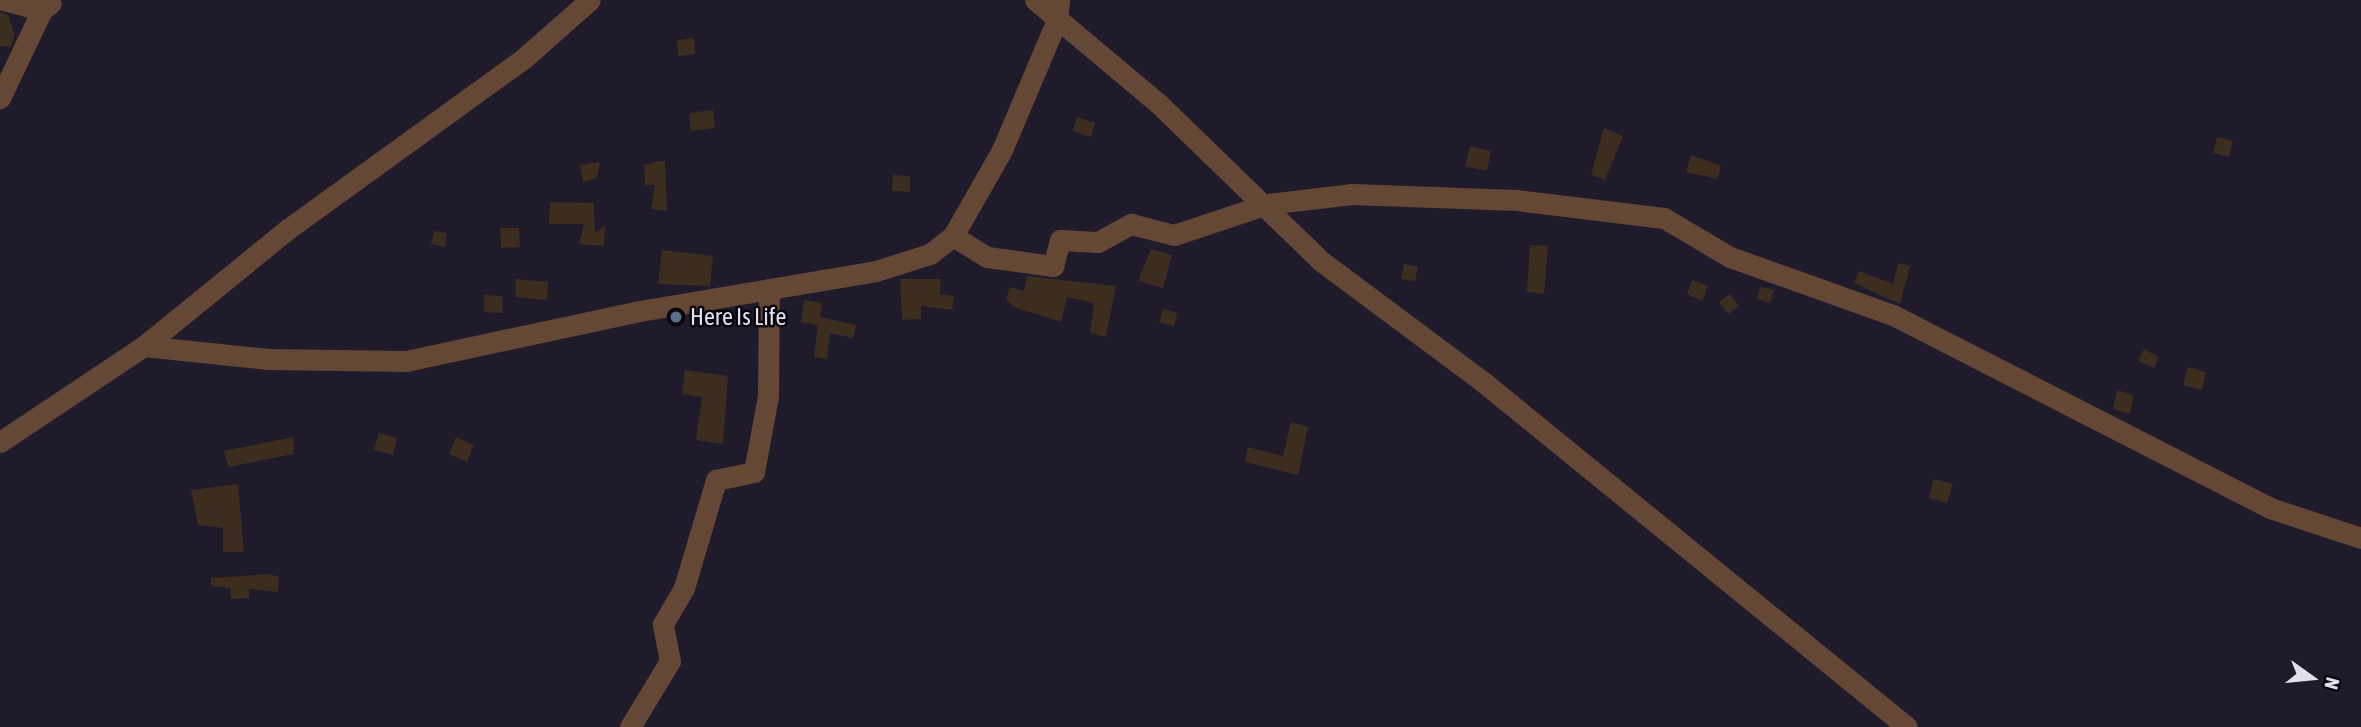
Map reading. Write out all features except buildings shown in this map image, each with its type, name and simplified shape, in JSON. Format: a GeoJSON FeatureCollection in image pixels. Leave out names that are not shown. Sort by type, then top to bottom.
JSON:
{"type":"FeatureCollection","features":[{"type":"Feature","properties":{"kind":"street"},"geometry":{"type":"LineString","coordinates":[[0,98],[48,5],[4,0]]}},
{"type":"Feature","properties":{"kind":"street"},"geometry":{"type":"LineString","coordinates":[[0,442],[144,346],[288,229],[523,59],[590,0]]}},
{"type":"Feature","properties":{"kind":"street"},"geometry":{"type":"LineString","coordinates":[[1035,0],[1058,10],[1267,204],[1321,261],[1482,381],[1907,727]]}},
{"type":"Feature","properties":{"kind":"street"},"geometry":{"type":"LineString","coordinates":[[144,346],[268,359],[406,361],[769,289],[876,271],[930,254],[953,236],[1002,150],[1058,10]]}},
{"type":"Feature","properties":{"kind":"street"},"geometry":{"type":"LineString","coordinates":[[953,236],[987,257],[1054,266],[1060,240],[1098,242],[1131,224],[1174,235],[1267,204],[1352,194],[1435,194],[1664,218],[1730,257],[1893,315],[2270,508],[2361,538]]}},
{"type":"Feature","properties":{"kind":"street"},"geometry":{"type":"LineString","coordinates":[[630,727],[670,661],[663,624],[684,588],[716,480],[754,472],[768,396],[769,289]]}},
{"type":"Feature","properties":{"kind":"place","name":"Here Is Life"},"geometry":{"type":"Point","coordinates":[676,317]}}]}
